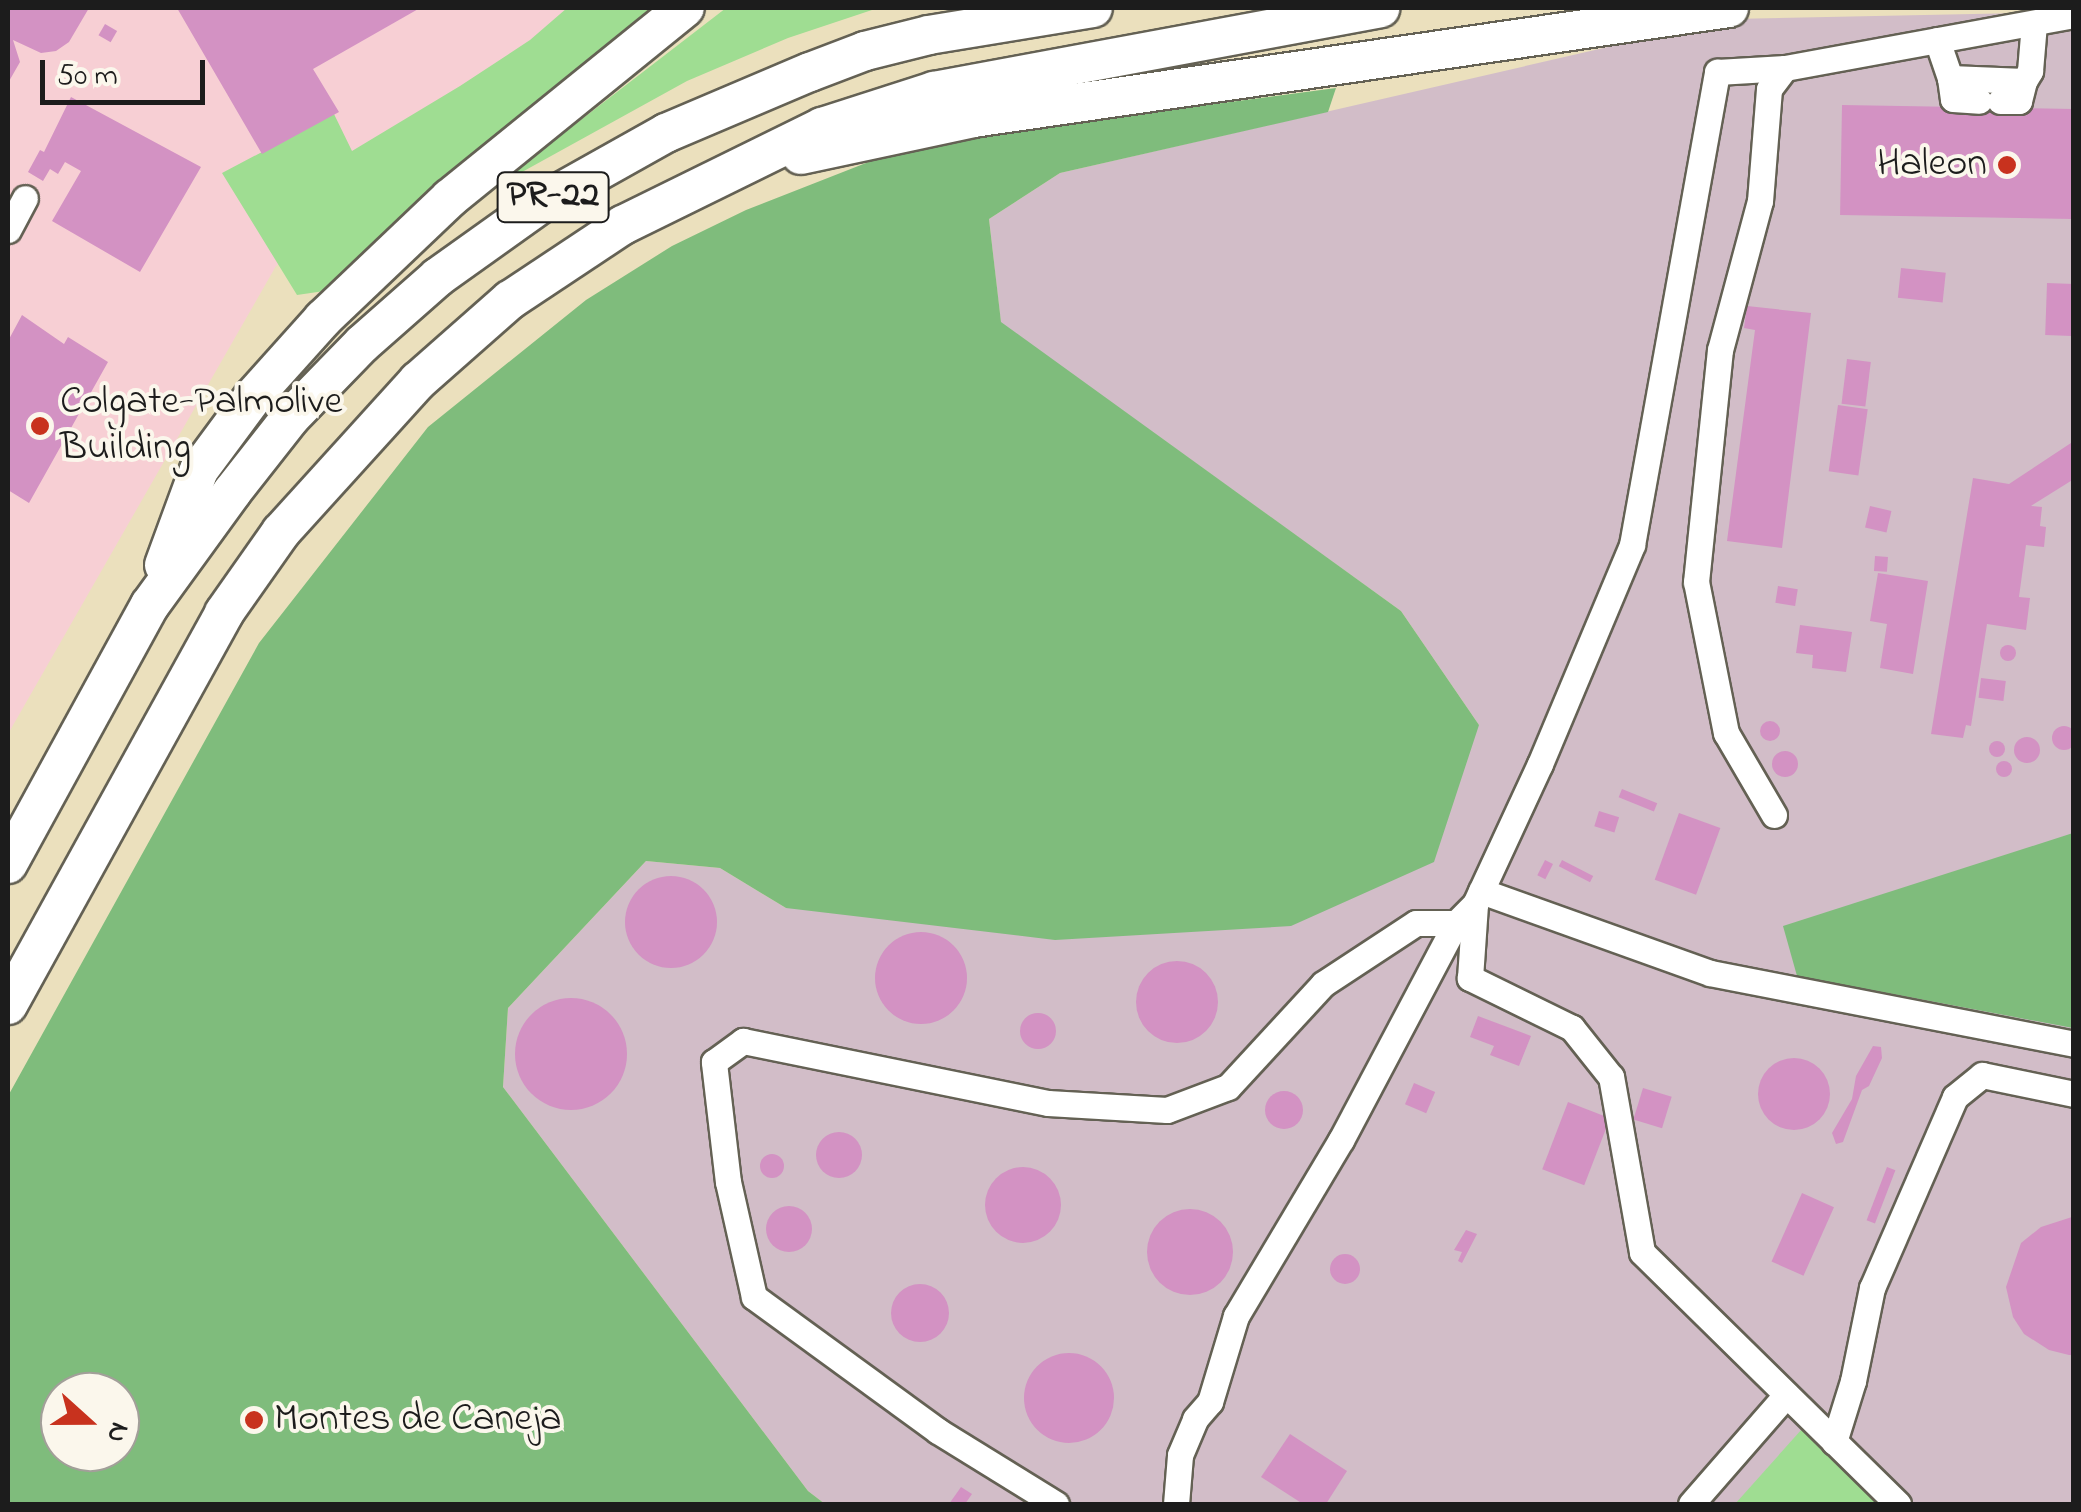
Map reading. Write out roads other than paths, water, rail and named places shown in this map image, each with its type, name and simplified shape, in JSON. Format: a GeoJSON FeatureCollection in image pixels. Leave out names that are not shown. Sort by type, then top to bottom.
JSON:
{"type":"FeatureCollection","features":[{"type":"Feature","properties":{"kind":"highway"},"geometry":{"type":"LineString","coordinates":[[150,606],[199,470],[254,397],[311,332],[450,198],[685,8]]}},
{"type":"Feature","properties":{"kind":"highway","name":"PR-22"},"geometry":{"type":"LineString","coordinates":[[8,864],[150,606],[291,418],[362,344],[438,277],[544,202],[666,133],[865,51],[929,35],[1093,8]]}},
{"type":"Feature","properties":{"kind":"highway","name":"PR-22"},"geometry":{"type":"LineString","coordinates":[[8,1004],[224,613],[281,532],[342,460],[418,381],[510,300],[623,225],[822,127],[934,91],[1380,8]]}},
{"type":"Feature","properties":{"kind":"highway"},"geometry":{"type":"LineString","coordinates":[[750,164],[973,118],[1729,8]]}},
{"type":"Feature","properties":{"kind":"street"},"geometry":{"type":"LineString","coordinates":[[1176,1504],[1180,1456],[1196,1419],[1210,1402],[1236,1316],[1341,1140],[1456,923],[1478,897],[1632,545],[1717,72],[1785,68],[2074,16]]}},
{"type":"Feature","properties":{"kind":"street"},"geometry":{"type":"LineString","coordinates":[[1937,40],[1953,99],[2019,101],[2030,71],[2034,22]]}},
{"type":"Feature","properties":{"kind":"street"},"geometry":{"type":"LineString","coordinates":[[1774,816],[1726,733],[1696,582],[1720,350],[1760,201],[1769,89],[1785,68]]}},
{"type":"Feature","properties":{"kind":"street"},"geometry":{"type":"LineString","coordinates":[[1950,78],[2024,81]]}},
{"type":"Feature","properties":{"kind":"street"},"geometry":{"type":"LineString","coordinates":[[8,230],[26,198]]}},
{"type":"Feature","properties":{"kind":"street"},"geometry":{"type":"LineString","coordinates":[[1478,897],[1710,973],[2074,1044]]}},
{"type":"Feature","properties":{"kind":"street"},"geometry":{"type":"LineString","coordinates":[[1478,897],[1470,978],[1572,1028],[1610,1077],[1642,1252],[1898,1504]]}},
{"type":"Feature","properties":{"kind":"street"},"geometry":{"type":"LineString","coordinates":[[1056,1504],[938,1431],[754,1296],[728,1182],[714,1062],[743,1042],[1048,1103],[1168,1110],[1228,1086],[1323,984],[1416,922],[1456,923]]}},
{"type":"Feature","properties":{"kind":"street"},"geometry":{"type":"LineString","coordinates":[[1834,1442],[1853,1381],[1872,1288],[1955,1097],[1982,1075],[2074,1094]]}},
{"type":"Feature","properties":{"kind":"street"},"geometry":{"type":"LineString","coordinates":[[1691,1504],[1786,1394]]}},
{"type":"Feature","properties":{"kind":"place","name":"Haleon"},"geometry":{"type":"Point","coordinates":[2007,165]}},
{"type":"Feature","properties":{"kind":"place","name":"Colgate-Palmolive Building"},"geometry":{"type":"Point","coordinates":[40,426]}},
{"type":"Feature","properties":{"kind":"place","name":"Montes de Caneja"},"geometry":{"type":"Point","coordinates":[254,1420]}}]}
